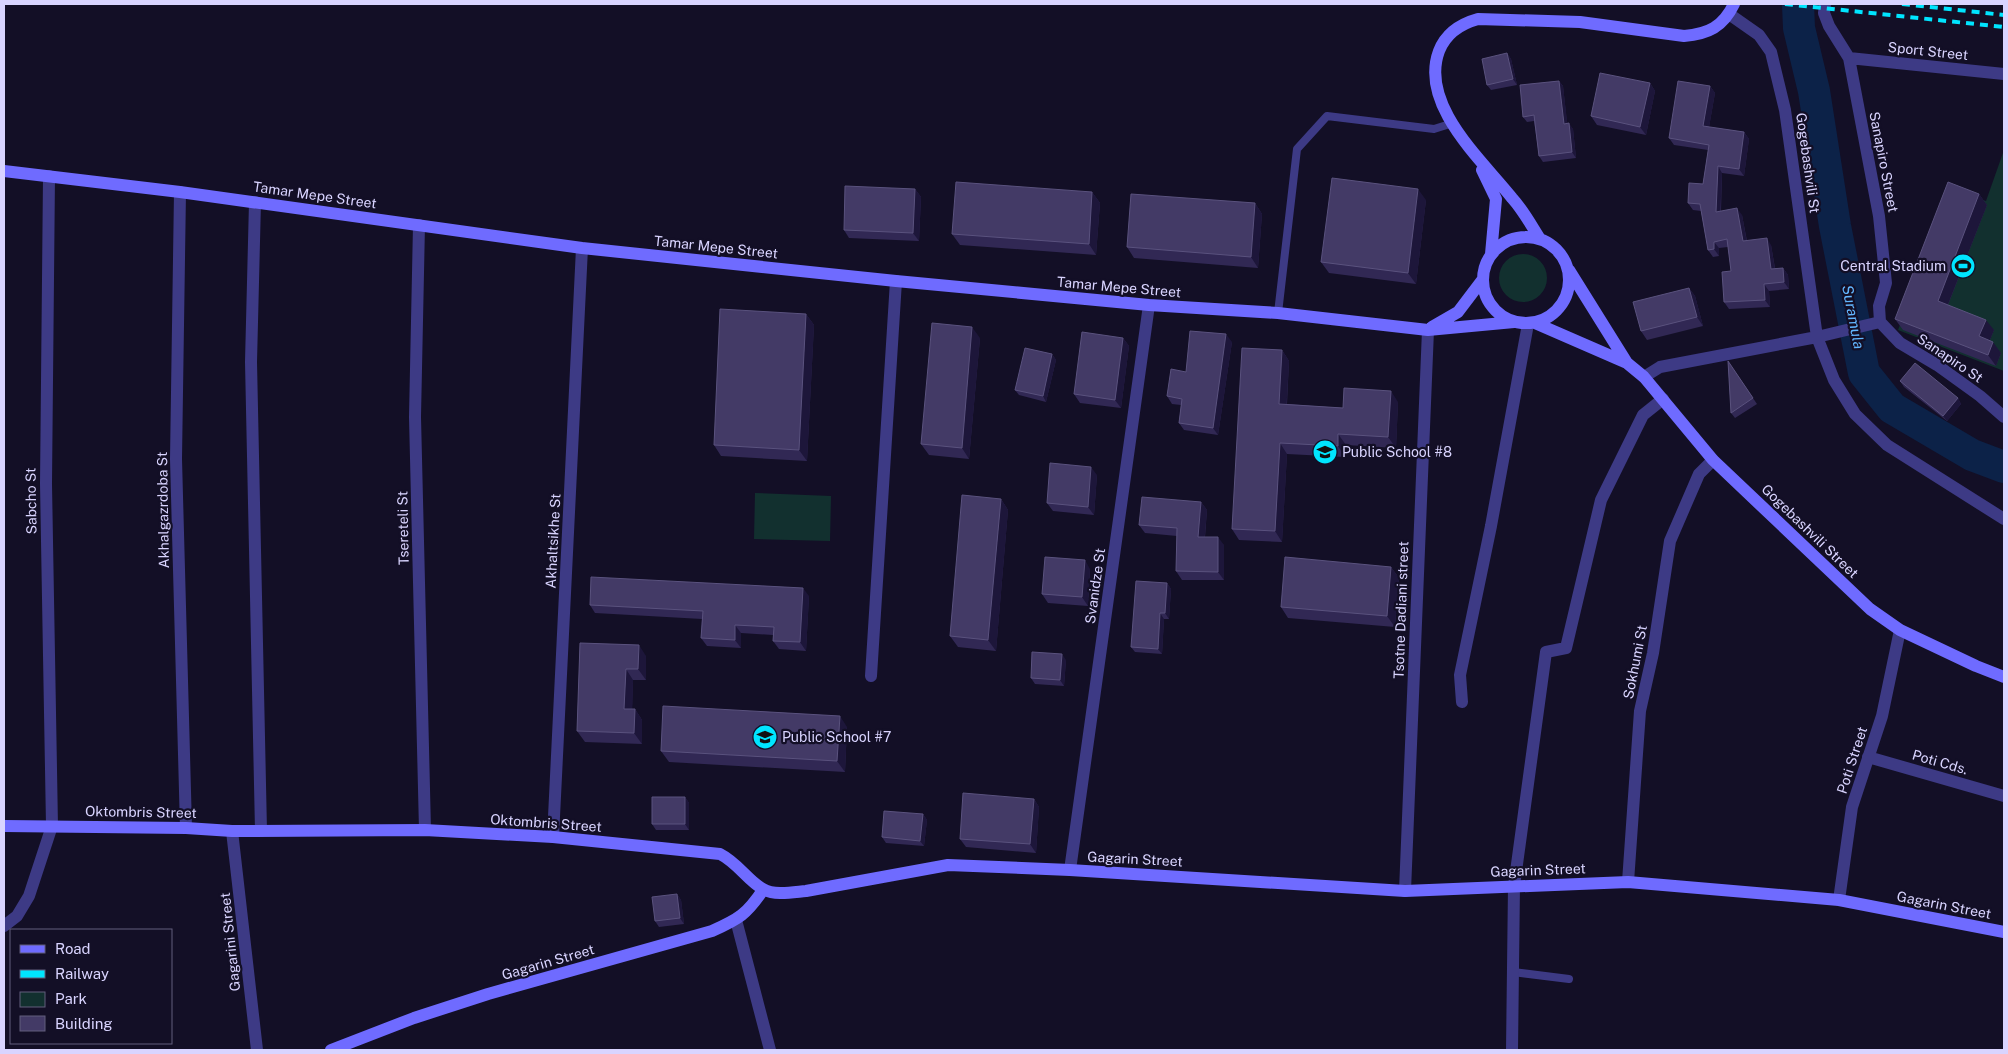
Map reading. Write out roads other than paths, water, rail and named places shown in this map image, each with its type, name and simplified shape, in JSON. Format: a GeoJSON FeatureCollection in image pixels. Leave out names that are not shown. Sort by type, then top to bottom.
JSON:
{"type":"FeatureCollection","features":[{"type":"Feature","properties":{"kind":"street","name":"Sanapiro Street"},"geometry":{"type":"LineString","coordinates":[[1824,4],[1824,13],[1829,26],[1849,58],[1879,216],[1886,283],[1876,322]]}},
{"type":"Feature","properties":{"kind":"street"},"geometry":{"type":"LineString","coordinates":[[1474,154],[1496,199],[1491,254],[1485,266],[1482,280],[1484,293],[1490,305],[1500,315],[1514,322],[1532,323],[1548,317],[1559,308],[1567,296],[1569,281],[1567,267],[1556,250],[1540,239],[1513,198],[1474,154],[1453,124],[1441,101],[1434,80],[1434,64],[1441,46],[1450,33],[1463,23],[1478,19],[1580,22],[1684,36],[1701,35],[1717,28],[1732,9]]}},
{"type":"Feature","properties":{"kind":"street","name":"Gogebashvili St"},"geometry":{"type":"LineString","coordinates":[[1732,9],[1772,52],[1785,110],[1820,336],[1834,380],[1855,414],[1886,445],[2004,519]]}},
{"type":"Feature","properties":{"kind":"street","name":"Sport Street"},"geometry":{"type":"LineString","coordinates":[[1849,58],[2004,74]]}},
{"type":"Feature","properties":{"kind":"street","name":"Tamar Mepe Street"},"geometry":{"type":"LineString","coordinates":[[4,171],[256,202],[582,248],[896,282],[1150,306],[1278,313],[1428,330],[1514,322]]}},
{"type":"Feature","properties":{"kind":"street","name":"Sabcho St"},"geometry":{"type":"LineString","coordinates":[[4,926],[17,916],[29,896],[52,826],[46,484],[49,176]]}},
{"type":"Feature","properties":{"kind":"street","name":"Akhalgazrdoba St"},"geometry":{"type":"LineString","coordinates":[[180,192],[176,459],[186,828]]}},
{"type":"Feature","properties":{"kind":"street"},"geometry":{"type":"LineString","coordinates":[[256,202],[251,362],[261,831]]}},
{"type":"Feature","properties":{"kind":"street","name":"Tsereteli St"},"geometry":{"type":"LineString","coordinates":[[419,225],[415,417],[425,830]]}},
{"type":"Feature","properties":{"kind":"street"},"geometry":{"type":"LineString","coordinates":[[1491,254],[1501,245],[1513,239],[1526,237],[1540,239]]}},
{"type":"Feature","properties":{"kind":"street","name":"Akhaltsikhe St"},"geometry":{"type":"LineString","coordinates":[[553,837],[582,248]]}},
{"type":"Feature","properties":{"kind":"street","name":"Gogebashvili Street"},"geometry":{"type":"LineString","coordinates":[[1567,267],[1627,363]]}},
{"type":"Feature","properties":{"kind":"street"},"geometry":{"type":"LineString","coordinates":[[1428,330],[1458,312],[1482,280]]}},
{"type":"Feature","properties":{"kind":"street"},"geometry":{"type":"LineString","coordinates":[[871,676],[896,282]]}},
{"type":"Feature","properties":{"kind":"street","name":"Svanidze St"},"geometry":{"type":"LineString","coordinates":[[1070,870],[1150,306]]}},
{"type":"Feature","properties":{"kind":"street"},"geometry":{"type":"LineString","coordinates":[[1644,377],[1660,367],[1820,336],[1876,322]]}},
{"type":"Feature","properties":{"kind":"street","name":"Sanapiro St"},"geometry":{"type":"LineString","coordinates":[[1876,322],[1900,343],[1937,365],[1980,396],[2004,417]]}},
{"type":"Feature","properties":{"kind":"street"},"geometry":{"type":"LineString","coordinates":[[1462,702],[1460,675],[1532,323]]}},
{"type":"Feature","properties":{"kind":"street","name":"Gogebashvili Street"},"geometry":{"type":"LineString","coordinates":[[1532,323],[1627,363],[1644,377],[1713,460],[1870,609],[1900,630],[1976,666],[2004,677]]}},
{"type":"Feature","properties":{"kind":"street","name":"Tsotne Dadiani street"},"geometry":{"type":"LineString","coordinates":[[1405,891],[1428,330]]}},
{"type":"Feature","properties":{"kind":"street"},"geometry":{"type":"LineString","coordinates":[[1512,1050],[1514,886],[1546,652],[1566,648],[1600,500],[1643,415],[1662,398]]}},
{"type":"Feature","properties":{"kind":"street","name":"Sokhumi St"},"geometry":{"type":"LineString","coordinates":[[1628,882],[1640,712],[1653,653],[1670,541],[1699,474],[1713,460]]}},
{"type":"Feature","properties":{"kind":"street","name":"Poti Street"},"geometry":{"type":"LineString","coordinates":[[1839,900],[1852,807],[1882,716],[1900,630]]}},
{"type":"Feature","properties":{"kind":"street","name":"Poti Cds."},"geometry":{"type":"LineString","coordinates":[[1868,758],[2004,796]]}},
{"type":"Feature","properties":{"kind":"street","name":"Oktombris Street"},"geometry":{"type":"LineString","coordinates":[[4,826],[186,828],[232,831],[425,830],[553,837],[720,854],[729,858],[763,890]]}},
{"type":"Feature","properties":{"kind":"street","name":"Gagarini Street"},"geometry":{"type":"LineString","coordinates":[[232,831],[257,1050]]}},
{"type":"Feature","properties":{"kind":"street"},"geometry":{"type":"LineString","coordinates":[[763,890],[784,893],[806,892],[948,865],[1070,870]]}},
{"type":"Feature","properties":{"kind":"street","name":"Gagarin Street"},"geometry":{"type":"LineString","coordinates":[[1070,870],[1405,891],[1628,882],[1839,900],[2004,932]]}},
{"type":"Feature","properties":{"kind":"street","name":"Gagarin Street"},"geometry":{"type":"LineString","coordinates":[[331,1050],[414,1018],[488,994],[712,931],[736,920],[747,912],[763,890]]}},
{"type":"Feature","properties":{"kind":"street"},"geometry":{"type":"LineString","coordinates":[[736,920],[770,1050]]}},
{"type":"Feature","properties":{"kind":"lane"},"geometry":{"type":"LineString","coordinates":[[1278,313],[1297,149],[1327,116],[1434,129],[1453,124]]}},
{"type":"Feature","properties":{"kind":"lane"},"geometry":{"type":"LineString","coordinates":[[1513,972],[1569,979]]}},
{"type":"Feature","properties":{"kind":"waterway","name":"Suramula"},"geometry":{"type":"LineString","coordinates":[[1798,4],[1799,28],[1814,91],[1835,226],[1864,373],[1892,408],[1972,455],[2004,467]]}},
{"type":"Feature","properties":{"kind":"railway"},"geometry":{"type":"LineString","coordinates":[[1785,4],[2004,27]]}},
{"type":"Feature","properties":{"kind":"railway"},"geometry":{"type":"LineString","coordinates":[[1902,4],[2004,15]]}},
{"type":"Feature","properties":{"kind":"place","name":"Central Stadium"},"geometry":{"type":"Point","coordinates":[1963,266]}},
{"type":"Feature","properties":{"kind":"place","name":"Public School #8"},"geometry":{"type":"Point","coordinates":[1325,452]}},
{"type":"Feature","properties":{"kind":"place","name":"Public School #7"},"geometry":{"type":"Point","coordinates":[765,737]}}]}
